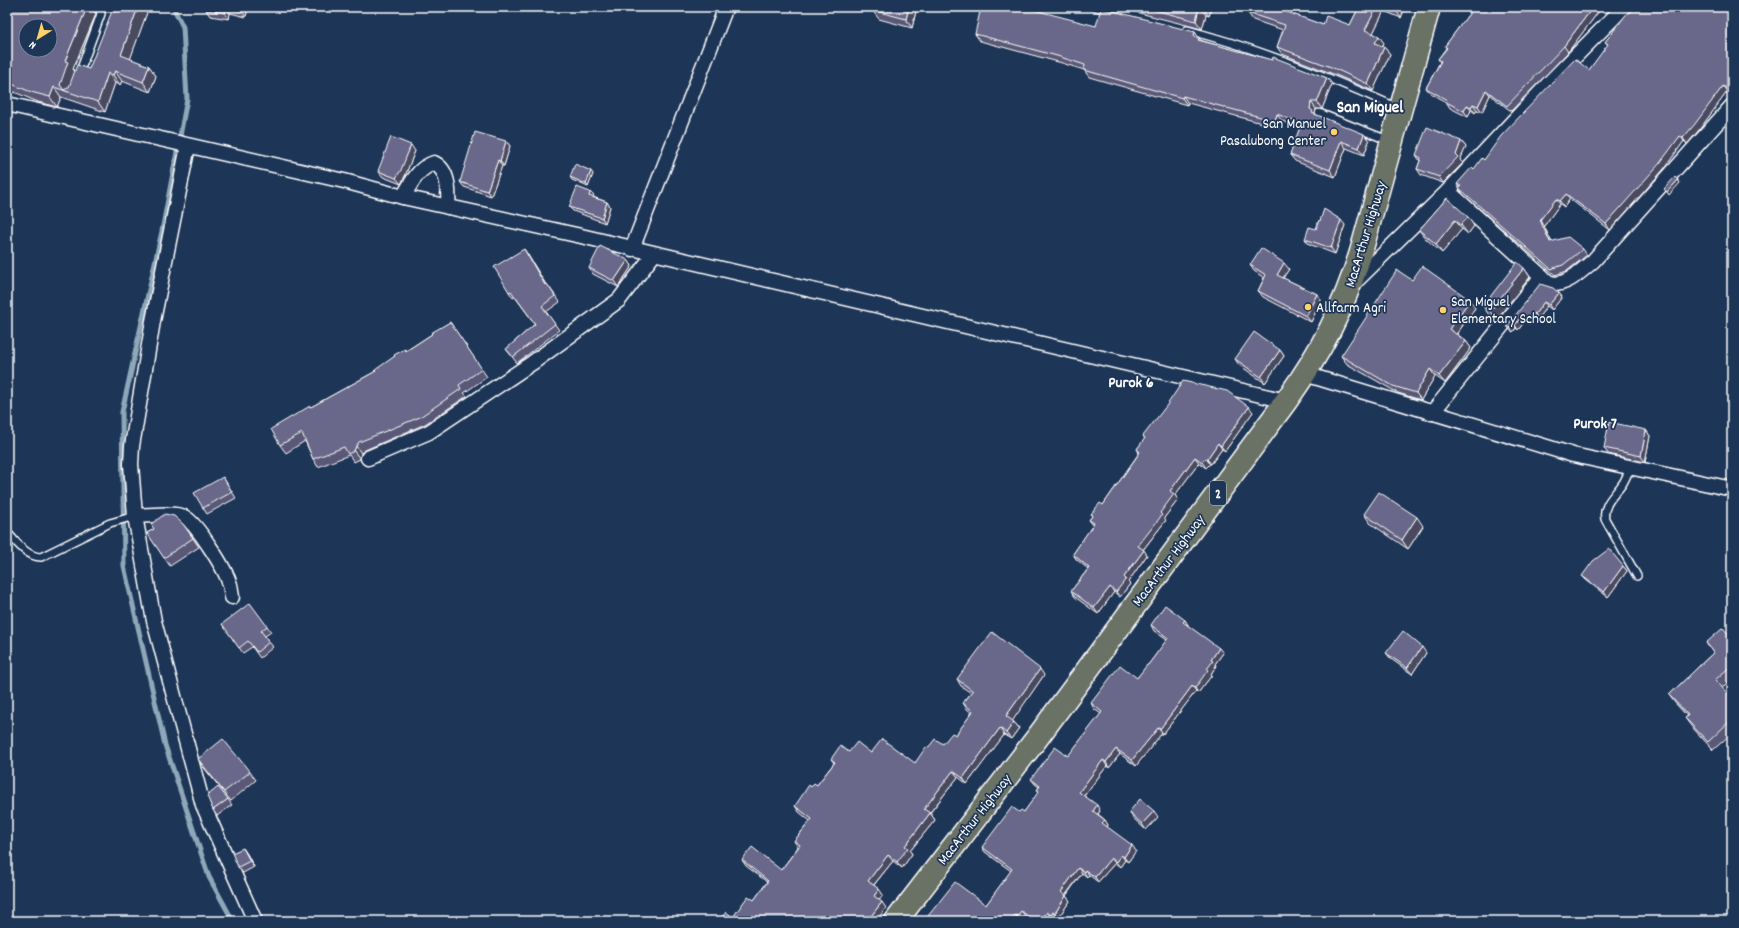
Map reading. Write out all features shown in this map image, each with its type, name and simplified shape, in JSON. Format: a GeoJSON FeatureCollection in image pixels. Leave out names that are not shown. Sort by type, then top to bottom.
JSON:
{"type":"FeatureCollection","features":[{"type":"Feature","properties":{"kind":"highway","name":"MacArthur Highway"},"geometry":{"type":"LineString","coordinates":[[896,921],[1037,738],[1286,401],[1305,374],[1328,336],[1350,287],[1361,252],[1429,7]]}},
{"type":"Feature","properties":{"kind":"street"},"geometry":{"type":"LineString","coordinates":[[632,249],[726,7]]}},
{"type":"Feature","properties":{"kind":"street"},"geometry":{"type":"LineString","coordinates":[[1350,287],[1448,191],[1549,83],[1624,7]]}},
{"type":"Feature","properties":{"kind":"street"},"geometry":{"type":"LineString","coordinates":[[7,104],[344,181],[403,197],[1286,401]]}},
{"type":"Feature","properties":{"kind":"street"},"geometry":{"type":"LineString","coordinates":[[1448,191],[1542,276],[1552,284],[1560,284],[1571,278],[1593,260],[1732,106]]}},
{"type":"Feature","properties":{"kind":"street"},"geometry":{"type":"LineString","coordinates":[[184,145],[132,446],[130,517],[154,621],[203,805],[256,921]]}},
{"type":"Feature","properties":{"kind":"street"},"geometry":{"type":"LineString","coordinates":[[403,197],[422,168],[434,163],[440,167],[446,181],[449,191],[448,207]]}},
{"type":"Feature","properties":{"kind":"street"},"geometry":{"type":"LineString","coordinates":[[368,458],[429,432],[544,354],[619,300],[654,254]]}},
{"type":"Feature","properties":{"kind":"street"},"geometry":{"type":"LineString","coordinates":[[1432,412],[1542,276]]}},
{"type":"Feature","properties":{"kind":"street"},"geometry":{"type":"LineString","coordinates":[[1305,374],[1573,455],[1732,489]]}},
{"type":"Feature","properties":{"kind":"street"},"geometry":{"type":"LineString","coordinates":[[130,517],[176,515],[183,516],[190,520],[215,554],[229,581],[232,597]]}},
{"type":"Feature","properties":{"kind":"lane"},"geometry":{"type":"LineString","coordinates":[[77,80],[101,14],[99,7]]}},
{"type":"Feature","properties":{"kind":"lane"},"geometry":{"type":"LineString","coordinates":[[1096,7],[1118,13]]}},
{"type":"Feature","properties":{"kind":"lane"},"geometry":{"type":"LineString","coordinates":[[1178,28],[1282,59],[1322,74],[1400,108]]}},
{"type":"Feature","properties":{"kind":"lane"},"geometry":{"type":"LineString","coordinates":[[1319,113],[1392,142]]}},
{"type":"Feature","properties":{"kind":"lane"},"geometry":{"type":"LineString","coordinates":[[1630,468],[1623,484],[1606,505],[1604,519],[1637,576]]}},
{"type":"Feature","properties":{"kind":"lane"},"geometry":{"type":"LineString","coordinates":[[7,532],[27,553],[36,557],[41,557],[110,522],[130,517]]}},
{"type":"Feature","properties":{"kind":"building"},"geometry":{"type":"Polygon","coordinates":[[[7,7],[87,7],[65,61],[68,62],[60,85],[64,90],[69,87],[77,65],[89,69],[112,11],[115,12],[116,7],[138,7],[121,55],[149,66],[143,82],[115,71],[113,75],[108,73],[98,102],[54,87],[50,97],[31,92],[7,82],[7,7]]]}},
{"type":"Feature","properties":{"kind":"building"},"geometry":{"type":"Polygon","coordinates":[[[206,7],[226,7],[225,13],[206,10],[206,7]]]}},
{"type":"Feature","properties":{"kind":"building"},"geometry":{"type":"Polygon","coordinates":[[[226,7],[243,7],[242,11],[226,7]]]}},
{"type":"Feature","properties":{"kind":"building"},"geometry":{"type":"Polygon","coordinates":[[[873,7],[909,7],[906,19],[872,10],[873,7]]]}},
{"type":"Feature","properties":{"kind":"building"},"geometry":{"type":"Polygon","coordinates":[[[981,7],[1023,7],[1096,26],[1101,8],[1195,32],[1194,36],[1199,38],[1198,40],[1272,60],[1273,57],[1327,78],[1317,102],[1311,102],[1310,109],[1313,111],[1312,113],[1364,134],[1359,148],[1341,141],[1330,170],[1290,155],[1301,124],[1277,114],[1275,121],[1183,96],[1182,98],[1084,70],[1085,65],[1057,56],[975,34],[981,7]]]}},
{"type":"Feature","properties":{"kind":"building"},"geometry":{"type":"Polygon","coordinates":[[[1143,7],[1199,7],[1196,21],[1143,7]]]}},
{"type":"Feature","properties":{"kind":"building"},"geometry":{"type":"Polygon","coordinates":[[[1250,7],[1280,7],[1279,9],[1323,25],[1326,16],[1350,25],[1359,7],[1377,7],[1365,30],[1379,36],[1375,43],[1384,47],[1368,84],[1331,67],[1277,47],[1285,25],[1248,13],[1250,7]]]}},
{"type":"Feature","properties":{"kind":"building"},"geometry":{"type":"Polygon","coordinates":[[[1388,7],[1398,7],[1396,10],[1388,7]]]}},
{"type":"Feature","properties":{"kind":"building"},"geometry":{"type":"Polygon","coordinates":[[[1474,7],[1593,7],[1564,46],[1507,106],[1486,90],[1478,106],[1473,104],[1471,107],[1467,105],[1464,111],[1446,102],[1447,100],[1426,88],[1441,61],[1438,59],[1447,48],[1445,46],[1474,7]]]}},
{"type":"Feature","properties":{"kind":"building"},"geometry":{"type":"Polygon","coordinates":[[[1634,7],[1732,7],[1732,79],[1726,88],[1723,86],[1695,124],[1683,138],[1680,136],[1660,163],[1606,224],[1566,194],[1560,201],[1556,199],[1540,220],[1550,242],[1568,237],[1583,249],[1563,265],[1551,269],[1459,188],[1461,186],[1457,184],[1472,167],[1474,169],[1482,158],[1484,160],[1501,136],[1575,59],[1589,70],[1608,44],[1605,42],[1628,12],[1630,13],[1634,7]]]}},
{"type":"Feature","properties":{"kind":"building"},"geometry":{"type":"Polygon","coordinates":[[[1427,127],[1461,141],[1456,155],[1458,157],[1439,177],[1417,169],[1421,158],[1416,155],[1427,127]]]}},
{"type":"Feature","properties":{"kind":"building"},"geometry":{"type":"Polygon","coordinates":[[[475,132],[506,141],[500,161],[498,160],[487,191],[460,182],[475,132]]]}},
{"type":"Feature","properties":{"kind":"building"},"geometry":{"type":"Polygon","coordinates":[[[391,137],[411,145],[401,170],[396,178],[378,171],[391,137]]]}},
{"type":"Feature","properties":{"kind":"building"},"geometry":{"type":"Polygon","coordinates":[[[575,164],[591,171],[586,184],[570,177],[575,164]]]}},
{"type":"Feature","properties":{"kind":"building"},"geometry":{"type":"Polygon","coordinates":[[[1675,177],[1678,180],[1667,192],[1664,189],[1675,177]]]}},
{"type":"Feature","properties":{"kind":"building"},"geometry":{"type":"Polygon","coordinates":[[[577,187],[590,192],[589,196],[607,202],[602,218],[569,207],[577,187]]]}},
{"type":"Feature","properties":{"kind":"building"},"geometry":{"type":"Polygon","coordinates":[[[1447,198],[1468,217],[1461,225],[1455,220],[1436,244],[1419,230],[1447,198]]]}},
{"type":"Feature","properties":{"kind":"building"},"geometry":{"type":"Polygon","coordinates":[[[1324,209],[1341,220],[1331,248],[1305,239],[1309,227],[1316,229],[1324,209]]]}},
{"type":"Feature","properties":{"kind":"building"},"geometry":{"type":"Polygon","coordinates":[[[600,246],[628,260],[614,281],[589,268],[600,246]]]}},
{"type":"Feature","properties":{"kind":"building"},"geometry":{"type":"Polygon","coordinates":[[[1261,248],[1284,263],[1277,275],[1317,294],[1306,316],[1258,291],[1266,275],[1250,265],[1261,248]]]}},
{"type":"Feature","properties":{"kind":"building"},"geometry":{"type":"Polygon","coordinates":[[[524,249],[545,285],[547,284],[555,296],[542,306],[555,324],[513,357],[506,349],[535,324],[511,291],[509,292],[494,267],[524,249]]]}},
{"type":"Feature","properties":{"kind":"building"},"geometry":{"type":"Polygon","coordinates":[[[1517,262],[1524,268],[1490,311],[1483,306],[1517,262]]]}},
{"type":"Feature","properties":{"kind":"building"},"geometry":{"type":"Polygon","coordinates":[[[1422,266],[1470,300],[1449,329],[1466,341],[1439,376],[1430,369],[1416,393],[1393,386],[1341,356],[1397,270],[1412,280],[1422,266]]]}},
{"type":"Feature","properties":{"kind":"building"},"geometry":{"type":"Polygon","coordinates":[[[1540,284],[1553,288],[1559,293],[1549,305],[1544,302],[1535,314],[1533,313],[1527,320],[1522,316],[1515,325],[1513,323],[1510,328],[1507,326],[1540,284]]]}},
{"type":"Feature","properties":{"kind":"building"},"geometry":{"type":"Polygon","coordinates":[[[450,322],[482,369],[459,385],[461,389],[420,417],[359,442],[354,451],[348,454],[344,447],[313,459],[302,433],[280,445],[271,429],[310,406],[311,407],[376,371],[375,370],[395,356],[394,355],[405,349],[406,351],[432,334],[431,333],[450,322]]]}},
{"type":"Feature","properties":{"kind":"building"},"geometry":{"type":"Polygon","coordinates":[[[1254,332],[1280,350],[1261,377],[1235,359],[1254,332]]]}},
{"type":"Feature","properties":{"kind":"building"},"geometry":{"type":"Polygon","coordinates":[[[1183,381],[1227,391],[1249,407],[1221,446],[1218,443],[1207,459],[1206,458],[1202,462],[1195,457],[1170,491],[1174,494],[1160,513],[1162,515],[1138,546],[1144,550],[1124,577],[1126,579],[1116,592],[1110,587],[1094,608],[1071,591],[1089,568],[1073,554],[1094,523],[1089,520],[1093,515],[1091,514],[1100,503],[1103,505],[1140,452],[1137,449],[1145,438],[1143,436],[1183,381]]]}},
{"type":"Feature","properties":{"kind":"building"},"geometry":{"type":"Polygon","coordinates":[[[1609,422],[1646,430],[1641,456],[1604,448],[1609,422]]]}},
{"type":"Feature","properties":{"kind":"building"},"geometry":{"type":"Polygon","coordinates":[[[223,477],[232,492],[203,508],[194,493],[223,477]]]}},
{"type":"Feature","properties":{"kind":"building"},"geometry":{"type":"Polygon","coordinates":[[[1379,492],[1417,517],[1402,540],[1364,514],[1379,492]]]}},
{"type":"Feature","properties":{"kind":"building"},"geometry":{"type":"Polygon","coordinates":[[[165,514],[174,516],[183,524],[193,538],[164,558],[147,533],[154,529],[151,524],[165,514]]]}},
{"type":"Feature","properties":{"kind":"building"},"geometry":{"type":"Polygon","coordinates":[[[1609,549],[1623,566],[1604,592],[1582,576],[1593,561],[1609,549]]]}},
{"type":"Feature","properties":{"kind":"building"},"geometry":{"type":"Polygon","coordinates":[[[250,603],[267,626],[261,631],[269,642],[257,652],[248,641],[239,648],[222,624],[250,603]]]}},
{"type":"Feature","properties":{"kind":"building"},"geometry":{"type":"Polygon","coordinates":[[[1165,605],[1185,620],[1183,622],[1219,648],[1211,660],[1213,661],[1207,669],[1208,670],[1195,688],[1192,686],[1160,729],[1158,728],[1132,760],[1116,749],[1106,762],[1103,760],[1079,792],[1097,805],[1093,811],[1105,820],[1102,823],[1132,845],[1124,857],[1121,855],[1116,862],[1111,858],[1095,877],[1085,870],[1084,872],[1078,868],[1061,892],[1066,896],[1055,913],[1053,912],[1051,915],[1047,912],[1041,921],[1035,921],[1021,911],[1017,916],[1015,915],[1008,921],[924,921],[955,882],[986,905],[1012,869],[982,847],[1012,807],[1019,812],[1021,810],[1024,812],[1039,791],[1037,790],[1040,786],[1031,779],[1055,747],[1068,756],[1102,712],[1091,703],[1120,665],[1137,678],[1148,665],[1168,638],[1151,625],[1165,605]]]}},
{"type":"Feature","properties":{"kind":"building"},"geometry":{"type":"Polygon","coordinates":[[[1723,628],[1732,638],[1732,665],[1715,680],[1732,698],[1732,719],[1708,742],[1685,718],[1688,715],[1669,695],[1714,652],[1706,643],[1723,628]]]}},
{"type":"Feature","properties":{"kind":"building"},"geometry":{"type":"Polygon","coordinates":[[[1403,631],[1422,647],[1407,668],[1386,653],[1403,631]]]}},
{"type":"Feature","properties":{"kind":"building"},"geometry":{"type":"Polygon","coordinates":[[[992,632],[1040,669],[1006,716],[1014,722],[1006,733],[1000,728],[963,778],[953,771],[924,809],[930,813],[905,846],[908,848],[897,862],[888,855],[868,881],[879,889],[874,896],[882,902],[868,920],[866,918],[864,921],[719,921],[726,912],[733,917],[748,896],[754,900],[768,881],[742,860],[752,847],[781,870],[800,845],[794,841],[812,819],[795,806],[809,785],[811,787],[814,783],[817,785],[835,762],[831,759],[840,746],[849,752],[857,742],[871,753],[882,739],[915,763],[926,747],[928,748],[935,739],[943,744],[952,733],[956,735],[973,711],[963,703],[973,691],[957,679],[992,632]]]}},
{"type":"Feature","properties":{"kind":"building"},"geometry":{"type":"Polygon","coordinates":[[[223,739],[250,772],[224,792],[198,759],[223,739]]]}},
{"type":"Feature","properties":{"kind":"building"},"geometry":{"type":"Polygon","coordinates":[[[218,787],[228,799],[213,810],[207,796],[218,787]]]}},
{"type":"Feature","properties":{"kind":"building"},"geometry":{"type":"Polygon","coordinates":[[[1140,799],[1154,811],[1142,824],[1129,812],[1140,799]]]}},
{"type":"Feature","properties":{"kind":"building"},"geometry":{"type":"Polygon","coordinates":[[[243,848],[250,861],[238,867],[232,853],[243,848]]]}},
{"type":"Feature","properties":{"kind":"waterway"},"geometry":{"type":"LineString","coordinates":[[173,7],[183,27],[187,99],[162,231],[122,412],[124,566],[165,745],[209,877],[233,921]]}},
{"type":"Feature","properties":{"kind":"place","name":"San Manuel Pasalubong Center"},"geometry":{"type":"Point","coordinates":[1334,132]}},
{"type":"Feature","properties":{"kind":"place","name":"Allfarm Agri"},"geometry":{"type":"Point","coordinates":[1308,307]}},
{"type":"Feature","properties":{"kind":"place","name":"San Miguel Elementary School"},"geometry":{"type":"Point","coordinates":[1443,310]}},
{"type":"Feature","properties":{"kind":"district","name":"San Miguel"},"geometry":{"type":"Point","coordinates":[1370,106]}},
{"type":"Feature","properties":{"kind":"district","name":"Purok 6"},"geometry":{"type":"Point","coordinates":[1131,381]}},
{"type":"Feature","properties":{"kind":"district","name":"Purok 7"},"geometry":{"type":"Point","coordinates":[1595,422]}}]}
